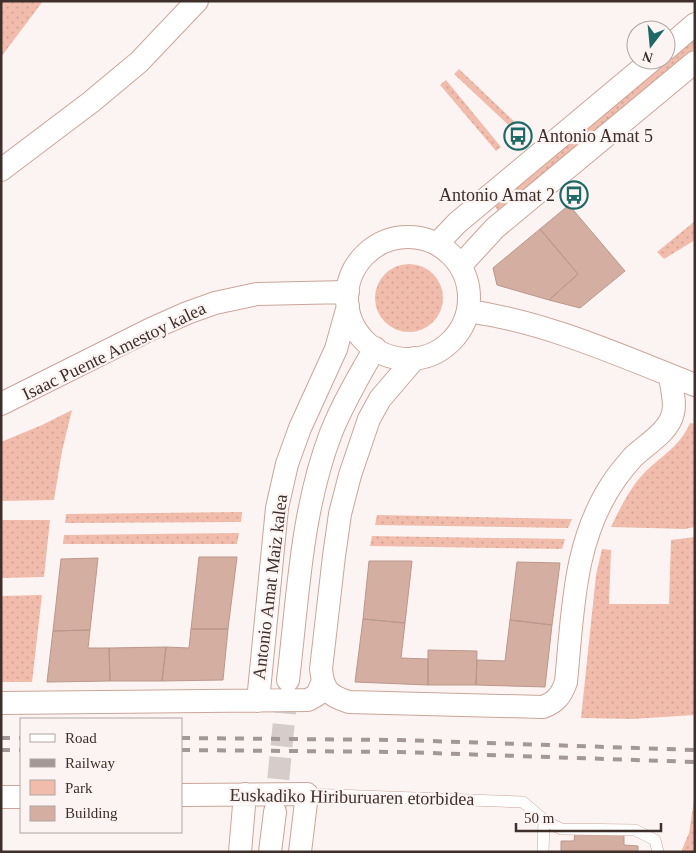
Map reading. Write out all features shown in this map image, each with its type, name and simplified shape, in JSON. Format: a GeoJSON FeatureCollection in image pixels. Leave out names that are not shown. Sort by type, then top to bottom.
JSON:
{"type":"FeatureCollection","features":[{"type":"Feature","properties":{"kind":"street"},"geometry":{"type":"LineString","coordinates":[[1,170],[92,102],[139,62],[197,1]]}},
{"type":"Feature","properties":{"kind":"street"},"geometry":{"type":"LineString","coordinates":[[676,40],[695,24]]}},
{"type":"Feature","properties":{"kind":"street"},"geometry":{"type":"LineString","coordinates":[[460,266],[495,228],[695,62]]}},
{"type":"Feature","properties":{"kind":"street"},"geometry":{"type":"LineString","coordinates":[[437,244],[471,211],[640,70]]}},
{"type":"Feature","properties":{"kind":"street"},"geometry":{"type":"LineString","coordinates":[[398,238],[418,238],[437,244],[450,253],[460,266],[467,280],[470,296],[468,312],[461,329],[449,343],[433,354],[414,358],[394,357],[375,348],[357,330],[351,319],[348,299],[353,273],[364,256],[380,244],[398,238]]}},
{"type":"Feature","properties":{"kind":"street","name":"Isaac Puente Amestoy kalea"},"geometry":{"type":"LineString","coordinates":[[1,404],[151,329],[215,303],[257,294],[348,299]]}},
{"type":"Feature","properties":{"kind":"street","name":"Antonio Amat Maiz kalea"},"geometry":{"type":"LineString","coordinates":[[258,701],[277,508],[287,464],[300,428],[336,348],[348,299]]}},
{"type":"Feature","properties":{"kind":"street"},"geometry":{"type":"LineString","coordinates":[[468,312],[499,316],[553,330],[695,385]]}},
{"type":"Feature","properties":{"kind":"street","name":"Antonio Amat Maiz kalea"},"geometry":{"type":"LineString","coordinates":[[288,680],[306,523],[318,476],[331,434],[348,395],[375,348]]}},
{"type":"Feature","properties":{"kind":"street"},"geometry":{"type":"LineString","coordinates":[[414,358],[380,398],[373,412],[350,475],[340,514],[321,669],[327,689],[349,702],[542,707],[553,704],[561,695],[566,682],[578,575],[582,550],[590,525],[600,503],[616,478],[631,459],[667,426],[674,408],[670,375]]}},
{"type":"Feature","properties":{"kind":"street"},"geometry":{"type":"LineString","coordinates":[[1,703],[308,700],[327,689]]}},
{"type":"Feature","properties":{"kind":"street"},"geometry":{"type":"LineString","coordinates":[[240,852],[245,794]]}},
{"type":"Feature","properties":{"kind":"street"},"geometry":{"type":"LineString","coordinates":[[300,852],[306,794]]}},
{"type":"Feature","properties":{"kind":"street","name":"Euskadiko Hiriburuaren etorbidea"},"geometry":{"type":"LineString","coordinates":[[182,795],[306,794]]}},
{"type":"Feature","properties":{"kind":"street"},"geometry":{"type":"LineString","coordinates":[[1,797],[20,797]]}},
{"type":"Feature","properties":{"kind":"street"},"geometry":{"type":"LineString","coordinates":[[270,852],[275,812]]}},
{"type":"Feature","properties":{"kind":"lane","name":"Euskadiko Hiriburuaren etorbidea"},"geometry":{"type":"LineString","coordinates":[[306,794],[523,802],[544,820]]}},
{"type":"Feature","properties":{"kind":"lane"},"geometry":{"type":"LineString","coordinates":[[542,852],[544,820],[560,828],[635,830],[655,840],[658,852]]}},
{"type":"Feature","properties":{"kind":"green space"},"geometry":{"type":"Polygon","coordinates":[[[3,1],[43,1],[1,57],[1,4],[3,1]]]}},
{"type":"Feature","properties":{"kind":"green space"},"geometry":{"type":"Polygon","coordinates":[[[695,37],[695,48],[676,64],[676,53],[695,37]]]}},
{"type":"Feature","properties":{"kind":"green space"},"geometry":{"type":"Polygon","coordinates":[[[459,69],[522,129],[517,133],[454,74],[459,69]]]}},
{"type":"Feature","properties":{"kind":"green space"},"geometry":{"type":"Polygon","coordinates":[[[656,70],[669,70],[499,212],[494,205],[656,70]]]}},
{"type":"Feature","properties":{"kind":"green space"},"geometry":{"type":"Polygon","coordinates":[[[446,80],[501,147],[496,151],[440,85],[446,80]]]}},
{"type":"Feature","properties":{"kind":"green space"},"geometry":{"type":"Polygon","coordinates":[[[695,221],[695,240],[664,259],[657,252],[695,221]]]}},
{"type":"Feature","properties":{"kind":"green space"},"geometry":{"type":"Polygon","coordinates":[[[409,264],[422,266],[433,274],[441,285],[443,298],[441,311],[433,322],[422,330],[409,332],[396,330],[385,322],[377,311],[375,298],[377,285],[385,274],[396,266],[409,264]]]}},
{"type":"Feature","properties":{"kind":"green space"},"geometry":{"type":"Polygon","coordinates":[[[72,410],[62,451],[54,500],[1,501],[1,442],[72,410]]]}},
{"type":"Feature","properties":{"kind":"green space"},"geometry":{"type":"Polygon","coordinates":[[[690,423],[695,424],[695,527],[685,529],[611,527],[635,483],[676,444],[690,423]]]}},
{"type":"Feature","properties":{"kind":"green space"},"geometry":{"type":"Polygon","coordinates":[[[242,512],[241,522],[65,523],[66,514],[242,512]]]}},
{"type":"Feature","properties":{"kind":"green space"},"geometry":{"type":"Polygon","coordinates":[[[377,515],[572,519],[568,528],[375,525],[377,515]]]}},
{"type":"Feature","properties":{"kind":"green space"},"geometry":{"type":"Polygon","coordinates":[[[1,520],[50,520],[44,577],[1,578],[1,520]]]}},
{"type":"Feature","properties":{"kind":"green space"},"geometry":{"type":"Polygon","coordinates":[[[239,533],[237,544],[63,544],[64,535],[239,533]]]}},
{"type":"Feature","properties":{"kind":"green space"},"geometry":{"type":"Polygon","coordinates":[[[372,536],[565,539],[562,549],[370,546],[372,536]]]}},
{"type":"Feature","properties":{"kind":"green space"},"geometry":{"type":"Polygon","coordinates":[[[695,537],[695,715],[632,719],[581,718],[596,575],[602,549],[611,550],[609,604],[669,604],[671,540],[695,537]]]}},
{"type":"Feature","properties":{"kind":"green space"},"geometry":{"type":"Polygon","coordinates":[[[42,595],[32,682],[1,682],[1,596],[42,595]]]}},
{"type":"Feature","properties":{"kind":"green space"},"geometry":{"type":"Polygon","coordinates":[[[695,794],[695,852],[681,852],[689,833],[695,794]]]}},
{"type":"Feature","properties":{"kind":"building"},"geometry":{"type":"Polygon","coordinates":[[[569,205],[625,271],[580,308],[549,300],[578,274],[540,229],[569,205]]]}},
{"type":"Feature","properties":{"kind":"building"},"geometry":{"type":"Polygon","coordinates":[[[540,229],[578,274],[549,300],[497,285],[493,268],[540,229]]]}},
{"type":"Feature","properties":{"kind":"building"},"geometry":{"type":"Polygon","coordinates":[[[199,557],[237,557],[228,629],[191,629],[199,557]]]}},
{"type":"Feature","properties":{"kind":"building"},"geometry":{"type":"Polygon","coordinates":[[[98,558],[90,630],[53,631],[61,559],[98,558]]]}},
{"type":"Feature","properties":{"kind":"building"},"geometry":{"type":"Polygon","coordinates":[[[369,561],[412,561],[405,623],[363,619],[369,561]]]}},
{"type":"Feature","properties":{"kind":"building"},"geometry":{"type":"Polygon","coordinates":[[[517,562],[560,563],[552,625],[510,620],[517,562]]]}},
{"type":"Feature","properties":{"kind":"building"},"geometry":{"type":"Polygon","coordinates":[[[363,619],[405,623],[401,658],[428,659],[428,685],[355,682],[363,619]]]}},
{"type":"Feature","properties":{"kind":"building"},"geometry":{"type":"Polygon","coordinates":[[[510,620],[552,625],[545,687],[476,685],[477,660],[505,661],[510,620]]]}},
{"type":"Feature","properties":{"kind":"building"},"geometry":{"type":"Polygon","coordinates":[[[191,629],[228,629],[223,680],[162,681],[166,647],[189,648],[191,629]]]}},
{"type":"Feature","properties":{"kind":"building"},"geometry":{"type":"Polygon","coordinates":[[[90,630],[88,648],[109,648],[110,681],[47,682],[53,631],[90,630]]]}},
{"type":"Feature","properties":{"kind":"building"},"geometry":{"type":"Polygon","coordinates":[[[166,647],[162,681],[110,681],[109,648],[166,647]]]}},
{"type":"Feature","properties":{"kind":"building"},"geometry":{"type":"Polygon","coordinates":[[[428,650],[477,651],[476,685],[428,685],[428,650]]]}},
{"type":"Feature","properties":{"kind":"building"},"geometry":{"type":"Polygon","coordinates":[[[575,831],[624,832],[624,845],[638,846],[638,852],[561,852],[561,841],[574,841],[575,831]]]}},
{"type":"Feature","properties":{"kind":"tunnel"},"geometry":{"type":"LineString","coordinates":[[275,812],[288,681]]}},
{"type":"Feature","properties":{"kind":"railway"},"geometry":{"type":"LineString","coordinates":[[1,738],[20,738]]}},
{"type":"Feature","properties":{"kind":"railway"},"geometry":{"type":"LineString","coordinates":[[182,738],[401,740],[695,750]]}},
{"type":"Feature","properties":{"kind":"railway"},"geometry":{"type":"LineString","coordinates":[[1,750],[20,750]]}},
{"type":"Feature","properties":{"kind":"railway"},"geometry":{"type":"LineString","coordinates":[[182,750],[400,752],[695,762]]}},
{"type":"Feature","properties":{"kind":"place","name":"Antonio Amat 5"},"geometry":{"type":"Point","coordinates":[518,136]}},
{"type":"Feature","properties":{"kind":"place","name":"Antonio Amat 2"},"geometry":{"type":"Point","coordinates":[574,195]}}]}
